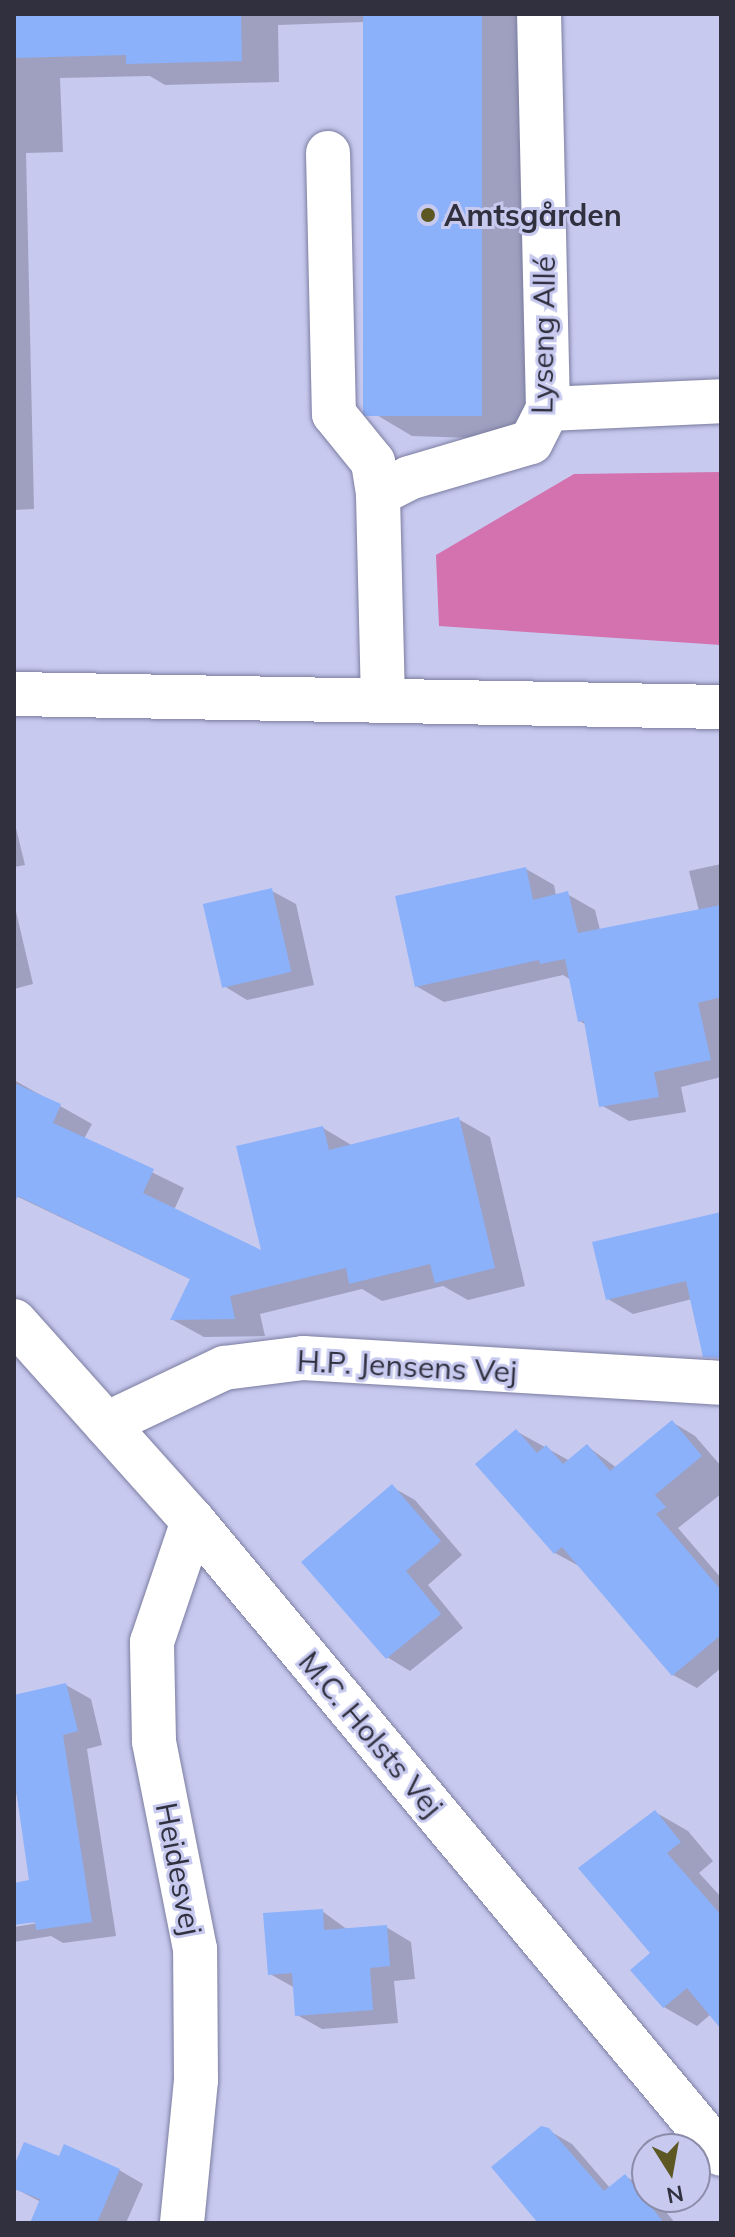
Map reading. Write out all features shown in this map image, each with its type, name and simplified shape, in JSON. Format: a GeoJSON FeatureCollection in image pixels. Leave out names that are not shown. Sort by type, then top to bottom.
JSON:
{"type":"FeatureCollection","features":[{"type":"Feature","properties":{"kind":"street","name":"Lyseng Allé"},"geometry":{"type":"LineString","coordinates":[[378,494],[409,478],[531,442],[548,409],[539,14]]}},
{"type":"Feature","properties":{"kind":"street"},"geometry":{"type":"LineString","coordinates":[[328,153],[334,414],[373,462],[378,494],[383,701]]}},
{"type":"Feature","properties":{"kind":"street"},"geometry":{"type":"LineString","coordinates":[[548,409],[721,401]]}},
{"type":"Feature","properties":{"kind":"street"},"geometry":{"type":"LineString","coordinates":[[14,694],[721,707]]}},
{"type":"Feature","properties":{"kind":"street","name":"M.C. Holsts Vej"},"geometry":{"type":"LineString","coordinates":[[14,1321],[193,1521],[721,2154]]}},
{"type":"Feature","properties":{"kind":"street","name":"H.P. Jensens Vej"},"geometry":{"type":"LineString","coordinates":[[106,1424],[224,1368],[303,1358],[721,1383]]}},
{"type":"Feature","properties":{"kind":"street","name":"Heidesvej"},"geometry":{"type":"LineString","coordinates":[[182,2223],[187,2209],[196,2080],[195,1949],[154,1741],[152,1642],[193,1521]]}},
{"type":"Feature","properties":{"kind":"shaded area"},"geometry":{"type":"Polygon","coordinates":[[[721,472],[721,645],[439,626],[436,555],[574,474],[721,472]]]}},
{"type":"Feature","properties":{"kind":"building"},"geometry":{"type":"Polygon","coordinates":[[[14,14],[241,14],[242,61],[126,64],[126,55],[14,58],[14,14]]]}},
{"type":"Feature","properties":{"kind":"building","name":"Amtsgården"},"geometry":{"type":"Polygon","coordinates":[[[363,14],[482,14],[482,416],[363,416],[363,14]]]}},
{"type":"Feature","properties":{"kind":"building"},"geometry":{"type":"Polygon","coordinates":[[[526,867],[533,900],[568,891],[578,933],[721,905],[721,997],[698,1003],[711,1060],[654,1072],[659,1097],[599,1107],[584,1021],[578,1022],[565,959],[540,964],[539,960],[415,987],[395,896],[526,867]]]}},
{"type":"Feature","properties":{"kind":"building"},"geometry":{"type":"Polygon","coordinates":[[[272,888],[291,972],[222,988],[203,904],[272,888]]]}},
{"type":"Feature","properties":{"kind":"building"},"geometry":{"type":"Polygon","coordinates":[[[14,1083],[61,1104],[53,1123],[154,1169],[143,1193],[261,1250],[236,1146],[323,1126],[329,1150],[459,1117],[495,1268],[435,1283],[430,1264],[349,1284],[346,1268],[230,1296],[235,1319],[170,1320],[190,1279],[18,1196],[14,1204],[14,1083]]]}},
{"type":"Feature","properties":{"kind":"building"},"geometry":{"type":"Polygon","coordinates":[[[721,1212],[721,1358],[703,1357],[686,1281],[606,1300],[592,1242],[721,1212]]]}},
{"type":"Feature","properties":{"kind":"building"},"geometry":{"type":"Polygon","coordinates":[[[672,1420],[702,1456],[655,1495],[666,1507],[656,1514],[721,1590],[721,1635],[672,1676],[562,1547],[554,1554],[475,1464],[516,1429],[537,1453],[546,1445],[563,1464],[587,1444],[610,1471],[672,1420]]]}},
{"type":"Feature","properties":{"kind":"building"},"geometry":{"type":"Polygon","coordinates":[[[392,1484],[441,1541],[406,1571],[441,1614],[386,1659],[301,1562],[392,1484]]]}},
{"type":"Feature","properties":{"kind":"building"},"geometry":{"type":"Polygon","coordinates":[[[66,1683],[78,1731],[63,1735],[92,1922],[36,1930],[35,1922],[14,1925],[14,1883],[29,1880],[14,1776],[14,1695],[66,1683]]]}},
{"type":"Feature","properties":{"kind":"building"},"geometry":{"type":"Polygon","coordinates":[[[655,1810],[681,1842],[667,1853],[721,1915],[721,2029],[687,1988],[663,2008],[630,1970],[650,1953],[578,1868],[655,1810]]]}},
{"type":"Feature","properties":{"kind":"building"},"geometry":{"type":"Polygon","coordinates":[[[323,1909],[324,1930],[387,1925],[390,1966],[370,1968],[373,2010],[295,2016],[292,1973],[268,1975],[263,1913],[323,1909]]]}},
{"type":"Feature","properties":{"kind":"building"},"geometry":{"type":"Polygon","coordinates":[[[541,2126],[549,2128],[604,2191],[625,2174],[631,2182],[631,2213],[656,2213],[664,2223],[538,2223],[491,2167],[541,2126]]]}},
{"type":"Feature","properties":{"kind":"building"},"geometry":{"type":"Polygon","coordinates":[[[24,2142],[59,2156],[64,2144],[120,2169],[97,2223],[30,2223],[40,2199],[14,2189],[14,2166],[24,2142]]]}},
{"type":"Feature","properties":{"kind":"place","name":"Amtsgården"},"geometry":{"type":"Point","coordinates":[428,215]}}]}
